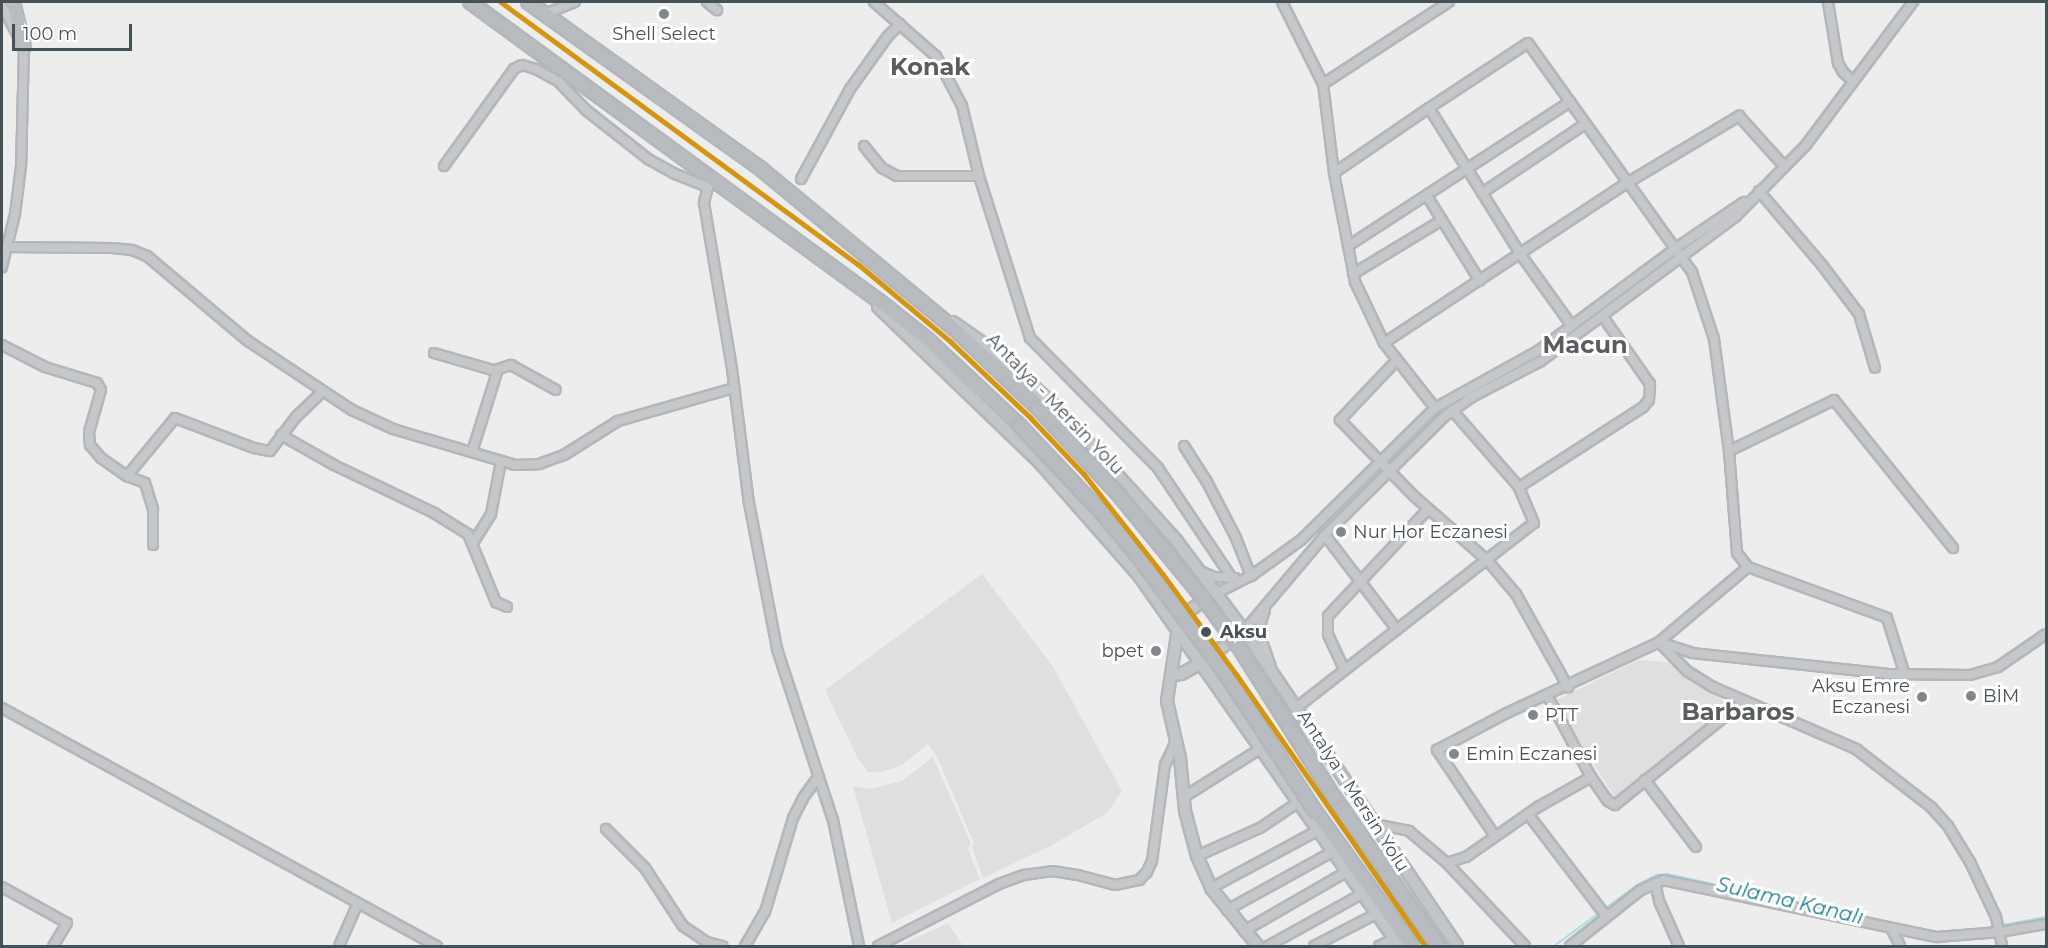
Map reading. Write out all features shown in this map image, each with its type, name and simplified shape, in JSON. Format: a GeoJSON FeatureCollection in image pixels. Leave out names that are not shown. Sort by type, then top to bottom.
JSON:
{"type":"FeatureCollection","features":[{"type":"Feature","properties":{"kind":"highway"},"geometry":{"type":"LineString","coordinates":[[13,2],[24,47]]}},
{"type":"Feature","properties":{"kind":"highway"},"geometry":{"type":"LineString","coordinates":[[470,2],[710,182],[825,260],[927,339],[1020,426],[1087,496],[1137,555],[1225,673],[1316,811],[1412,946]]}},
{"type":"Feature","properties":{"kind":"highway","name":"Antalya - Mersin Yolu"},"geometry":{"type":"LineString","coordinates":[[528,2],[761,169],[916,296],[1038,408],[1119,495],[1203,598],[1239,647],[1334,797],[1438,946]]}},
{"type":"Feature","properties":{"kind":"main road"},"geometry":{"type":"LineString","coordinates":[[825,260],[909,334],[1040,463],[1140,577],[1397,943]]}},
{"type":"Feature","properties":{"kind":"main road"},"geometry":{"type":"LineString","coordinates":[[916,296],[1000,355],[1059,410],[1135,493],[1200,571],[1244,631],[1457,946]]}},
{"type":"Feature","properties":{"kind":"main road"},"geometry":{"type":"LineString","coordinates":[[1217,592],[1187,612],[1178,628],[1167,701],[1197,856],[1211,888],[1258,946]]}},
{"type":"Feature","properties":{"kind":"main road"},"geometry":{"type":"LineString","coordinates":[[1172,675],[1181,674],[1202,663],[1244,631]]}},
{"type":"Feature","properties":{"kind":"street"},"geometry":{"type":"LineString","coordinates":[[545,14],[575,2]]}},
{"type":"Feature","properties":{"kind":"street"},"geometry":{"type":"LineString","coordinates":[[707,2],[717,10]]}},
{"type":"Feature","properties":{"kind":"street"},"geometry":{"type":"LineString","coordinates":[[874,2],[936,56],[962,106],[979,176],[1030,338],[1158,468],[1232,578]]}},
{"type":"Feature","properties":{"kind":"street"},"geometry":{"type":"LineString","coordinates":[[1282,2],[1323,84],[1334,172],[1355,282],[1384,343],[1435,408]]}},
{"type":"Feature","properties":{"kind":"street"},"geometry":{"type":"LineString","coordinates":[[1323,84],[1449,2]]}},
{"type":"Feature","properties":{"kind":"street"},"geometry":{"type":"LineString","coordinates":[[1828,2],[1838,63],[1843,72],[1853,81]]}},
{"type":"Feature","properties":{"kind":"street"},"geometry":{"type":"LineString","coordinates":[[1244,631],[1325,535],[1388,469],[1452,410],[1541,361],[1736,216],[1806,145],[1913,2]]}},
{"type":"Feature","properties":{"kind":"street"},"geometry":{"type":"LineString","coordinates":[[2,8],[24,47],[21,166],[2,267]]}},
{"type":"Feature","properties":{"kind":"street"},"geometry":{"type":"LineString","coordinates":[[801,179],[850,89],[888,36],[900,24]]}},
{"type":"Feature","properties":{"kind":"street"},"geometry":{"type":"LineString","coordinates":[[1334,172],[1528,43],[1692,272],[1714,339],[1729,452],[1737,553],[1748,567],[1887,618],[1905,675]]}},
{"type":"Feature","properties":{"kind":"street"},"geometry":{"type":"LineString","coordinates":[[444,166],[514,69],[522,65],[536,69],[559,82],[586,110],[648,159],[673,173],[710,182],[704,203],[734,388],[749,504],[777,649],[833,820],[859,946]]}},
{"type":"Feature","properties":{"kind":"street"},"geometry":{"type":"LineString","coordinates":[[1348,246],[1570,102]]}},
{"type":"Feature","properties":{"kind":"street"},"geometry":{"type":"LineString","coordinates":[[1429,108],[1521,255],[1572,326]]}},
{"type":"Feature","properties":{"kind":"street"},"geometry":{"type":"LineString","coordinates":[[1384,343],[1521,255],[1627,183],[1739,116],[1784,166]]}},
{"type":"Feature","properties":{"kind":"street"},"geometry":{"type":"LineString","coordinates":[[1482,193],[1585,124]]}},
{"type":"Feature","properties":{"kind":"street"},"geometry":{"type":"LineString","coordinates":[[864,146],[882,168],[897,176],[979,176]]}},
{"type":"Feature","properties":{"kind":"street"},"geometry":{"type":"LineString","coordinates":[[1217,592],[1251,576],[1301,540],[1435,408],[1538,351],[1676,248],[1758,192]]}},
{"type":"Feature","properties":{"kind":"street"},"geometry":{"type":"LineString","coordinates":[[1758,192],[1822,265],[1859,314],[1875,368]]}},
{"type":"Feature","properties":{"kind":"street"},"geometry":{"type":"LineString","coordinates":[[1427,196],[1480,281]]}},
{"type":"Feature","properties":{"kind":"street"},"geometry":{"type":"LineString","coordinates":[[1353,274],[1442,220]]}},
{"type":"Feature","properties":{"kind":"street"},"geometry":{"type":"LineString","coordinates":[[6,248],[111,248],[132,250],[147,256],[248,341],[352,410],[393,429],[515,465],[539,464],[583,445],[618,421],[734,388]]}},
{"type":"Feature","properties":{"kind":"street"},"geometry":{"type":"LineString","coordinates":[[1519,487],[1643,407],[1649,400],[1650,384],[1603,316]]}},
{"type":"Feature","properties":{"kind":"street"},"geometry":{"type":"LineString","coordinates":[[2,345],[45,367],[97,383],[101,390],[89,432],[90,445],[101,458],[127,476],[145,483],[153,510],[153,545]]}},
{"type":"Feature","properties":{"kind":"street"},"geometry":{"type":"LineString","coordinates":[[434,353],[496,371]]}},
{"type":"Feature","properties":{"kind":"street"},"geometry":{"type":"LineString","coordinates":[[1397,360],[1340,420],[1428,509],[1488,561],[1516,594],[1568,687]]}},
{"type":"Feature","properties":{"kind":"street"},"geometry":{"type":"LineString","coordinates":[[472,452],[496,371],[511,365],[555,390]]}},
{"type":"Feature","properties":{"kind":"street"},"geometry":{"type":"LineString","coordinates":[[127,476],[175,418],[254,448],[270,451],[281,435],[323,391]]}},
{"type":"Feature","properties":{"kind":"street"},"geometry":{"type":"LineString","coordinates":[[1729,452],[1834,400],[1953,548]]}},
{"type":"Feature","properties":{"kind":"street"},"geometry":{"type":"LineString","coordinates":[[1296,708],[1534,523],[1519,487],[1452,410]]}},
{"type":"Feature","properties":{"kind":"street"},"geometry":{"type":"LineString","coordinates":[[281,435],[334,465],[452,523],[468,534],[496,602],[507,607]]}},
{"type":"Feature","properties":{"kind":"street"},"geometry":{"type":"LineString","coordinates":[[1184,446],[1207,482],[1236,538],[1251,576]]}},
{"type":"Feature","properties":{"kind":"street"},"geometry":{"type":"LineString","coordinates":[[473,543],[491,514],[501,461]]}},
{"type":"Feature","properties":{"kind":"street"},"geometry":{"type":"LineString","coordinates":[[1344,669],[1328,634],[1327,620],[1333,609],[1428,509]]}},
{"type":"Feature","properties":{"kind":"street"},"geometry":{"type":"LineString","coordinates":[[1325,535],[1397,630]]}},
{"type":"Feature","properties":{"kind":"street"},"geometry":{"type":"LineString","coordinates":[[1495,836],[1437,750],[1659,642],[1748,567]]}},
{"type":"Feature","properties":{"kind":"street"},"geometry":{"type":"LineString","coordinates":[[1200,571],[1214,577],[1251,576]]}},
{"type":"Feature","properties":{"kind":"street"},"geometry":{"type":"LineString","coordinates":[[1266,606],[1261,622],[1262,641],[1275,678]]}},
{"type":"Feature","properties":{"kind":"street"},"geometry":{"type":"LineString","coordinates":[[1659,642],[1692,653],[1905,675],[1970,675],[1998,667],[2046,634]]}},
{"type":"Feature","properties":{"kind":"street"},"geometry":{"type":"LineString","coordinates":[[1659,642],[1687,671],[1743,702],[1856,749],[1931,807],[1948,826],[1970,862],[1996,917],[2002,946]]}},
{"type":"Feature","properties":{"kind":"street"},"geometry":{"type":"LineString","coordinates":[[1547,695],[1591,777],[1608,801],[1615,805],[1743,702]]}},
{"type":"Feature","properties":{"kind":"street"},"geometry":{"type":"LineString","coordinates":[[2,708],[437,946]]}},
{"type":"Feature","properties":{"kind":"street"},"geometry":{"type":"LineString","coordinates":[[878,946],[999,884],[1024,875],[1052,872],[1078,874],[1115,885],[1139,880],[1147,872],[1152,861],[1165,765],[1176,741]]}},
{"type":"Feature","properties":{"kind":"street"},"geometry":{"type":"LineString","coordinates":[[1184,797],[1260,749]]}},
{"type":"Feature","properties":{"kind":"street"},"geometry":{"type":"LineString","coordinates":[[745,946],[765,912],[793,818],[818,777]]}},
{"type":"Feature","properties":{"kind":"street"},"geometry":{"type":"LineString","coordinates":[[1447,863],[1466,857],[1528,814],[1591,777]]}},
{"type":"Feature","properties":{"kind":"street"},"geometry":{"type":"LineString","coordinates":[[1645,780],[1696,847]]}},
{"type":"Feature","properties":{"kind":"street"},"geometry":{"type":"LineString","coordinates":[[1197,856],[1260,828],[1297,803]]}},
{"type":"Feature","properties":{"kind":"street"},"geometry":{"type":"LineString","coordinates":[[1528,814],[1605,915]]}},
{"type":"Feature","properties":{"kind":"street"},"geometry":{"type":"LineString","coordinates":[[1374,824],[1409,831],[1447,863],[1526,946]]}},
{"type":"Feature","properties":{"kind":"street"},"geometry":{"type":"LineString","coordinates":[[606,829],[645,868],[683,926],[707,942],[722,946]]}},
{"type":"Feature","properties":{"kind":"street"},"geometry":{"type":"LineString","coordinates":[[1211,888],[1317,831]]}},
{"type":"Feature","properties":{"kind":"street"},"geometry":{"type":"LineString","coordinates":[[1227,910],[1332,852]]}},
{"type":"Feature","properties":{"kind":"street"},"geometry":{"type":"LineString","coordinates":[[1244,931],[1347,872]]}},
{"type":"Feature","properties":{"kind":"street"},"geometry":{"type":"LineString","coordinates":[[1570,946],[1605,915],[1655,883],[1664,880],[1937,937],[2046,924]]}},
{"type":"Feature","properties":{"kind":"street"},"geometry":{"type":"LineString","coordinates":[[1655,883],[1659,901],[1679,946]]}},
{"type":"Feature","properties":{"kind":"street"},"geometry":{"type":"LineString","coordinates":[[2,887],[67,923],[53,946]]}},
{"type":"Feature","properties":{"kind":"street"},"geometry":{"type":"LineString","coordinates":[[1268,946],[1362,894]]}},
{"type":"Feature","properties":{"kind":"street"},"geometry":{"type":"LineString","coordinates":[[339,946],[358,903]]}},
{"type":"Feature","properties":{"kind":"street"},"geometry":{"type":"LineString","coordinates":[[1314,946],[1376,914]]}},
{"type":"Feature","properties":{"kind":"street"},"geometry":{"type":"LineString","coordinates":[[1891,928],[1900,946]]}},
{"type":"Feature","properties":{"kind":"street"},"geometry":{"type":"LineString","coordinates":[[1379,946],[1397,943]]}},
{"type":"Feature","properties":{"kind":"shaded area"},"geometry":{"type":"Polygon","coordinates":[[[982,574],[1052,665],[1122,791],[1107,813],[1050,846],[983,878],[972,847],[974,843],[936,755],[928,744],[902,765],[882,772],[868,772],[857,757],[825,690],[982,574]]]}},
{"type":"Feature","properties":{"kind":"shaded area"},"geometry":{"type":"Polygon","coordinates":[[[1638,660],[1668,662],[1731,706],[1615,798],[1555,701],[1638,660]]]}},
{"type":"Feature","properties":{"kind":"shaded area"},"geometry":{"type":"Polygon","coordinates":[[[933,757],[971,843],[968,849],[980,879],[892,923],[853,786],[870,789],[902,781],[933,757]]]}},
{"type":"Feature","properties":{"kind":"shaded area"},"geometry":{"type":"Polygon","coordinates":[[[948,923],[963,946],[898,946],[948,923]]]}},
{"type":"Feature","properties":{"kind":"waterway","name":"Sulama Kanalı"},"geometry":{"type":"LineString","coordinates":[[1554,946],[1637,885],[1657,875],[1667,874],[1919,929]]}},
{"type":"Feature","properties":{"kind":"waterway","name":"Sulama Kanalı"},"geometry":{"type":"LineString","coordinates":[[1975,930],[2046,917]]}},
{"type":"Feature","properties":{"kind":"waterway","name":"Sulama Kanalı"},"geometry":{"type":"LineString","coordinates":[[1934,933],[1946,932]]}},
{"type":"Feature","properties":{"kind":"transit line"},"geometry":{"type":"LineString","coordinates":[[501,2],[858,264],[950,341],[1031,418],[1084,474],[1163,574],[1237,675],[1425,946]]}},
{"type":"Feature","properties":{"kind":"place","name":"Shell Select"},"geometry":{"type":"Point","coordinates":[664,14]}},
{"type":"Feature","properties":{"kind":"place","name":"Nur Hor Eczanesi"},"geometry":{"type":"Point","coordinates":[1341,532]}},
{"type":"Feature","properties":{"kind":"place","name":"Aksu"},"geometry":{"type":"Point","coordinates":[1206,632]}},
{"type":"Feature","properties":{"kind":"place","name":"bpet"},"geometry":{"type":"Point","coordinates":[1156,651]}},
{"type":"Feature","properties":{"kind":"place","name":"BİM"},"geometry":{"type":"Point","coordinates":[1971,696]}},
{"type":"Feature","properties":{"kind":"place","name":"Aksu Emre Eczanesi"},"geometry":{"type":"Point","coordinates":[1922,697]}},
{"type":"Feature","properties":{"kind":"place","name":"PTT"},"geometry":{"type":"Point","coordinates":[1533,715]}},
{"type":"Feature","properties":{"kind":"place","name":"Emin Eczanesi"},"geometry":{"type":"Point","coordinates":[1454,754]}},
{"type":"Feature","properties":{"kind":"district","name":"Konak"},"geometry":{"type":"Point","coordinates":[930,67]}},
{"type":"Feature","properties":{"kind":"district","name":"Macun"},"geometry":{"type":"Point","coordinates":[1585,345]}},
{"type":"Feature","properties":{"kind":"district","name":"Barbaros"},"geometry":{"type":"Point","coordinates":[1738,712]}}]}
